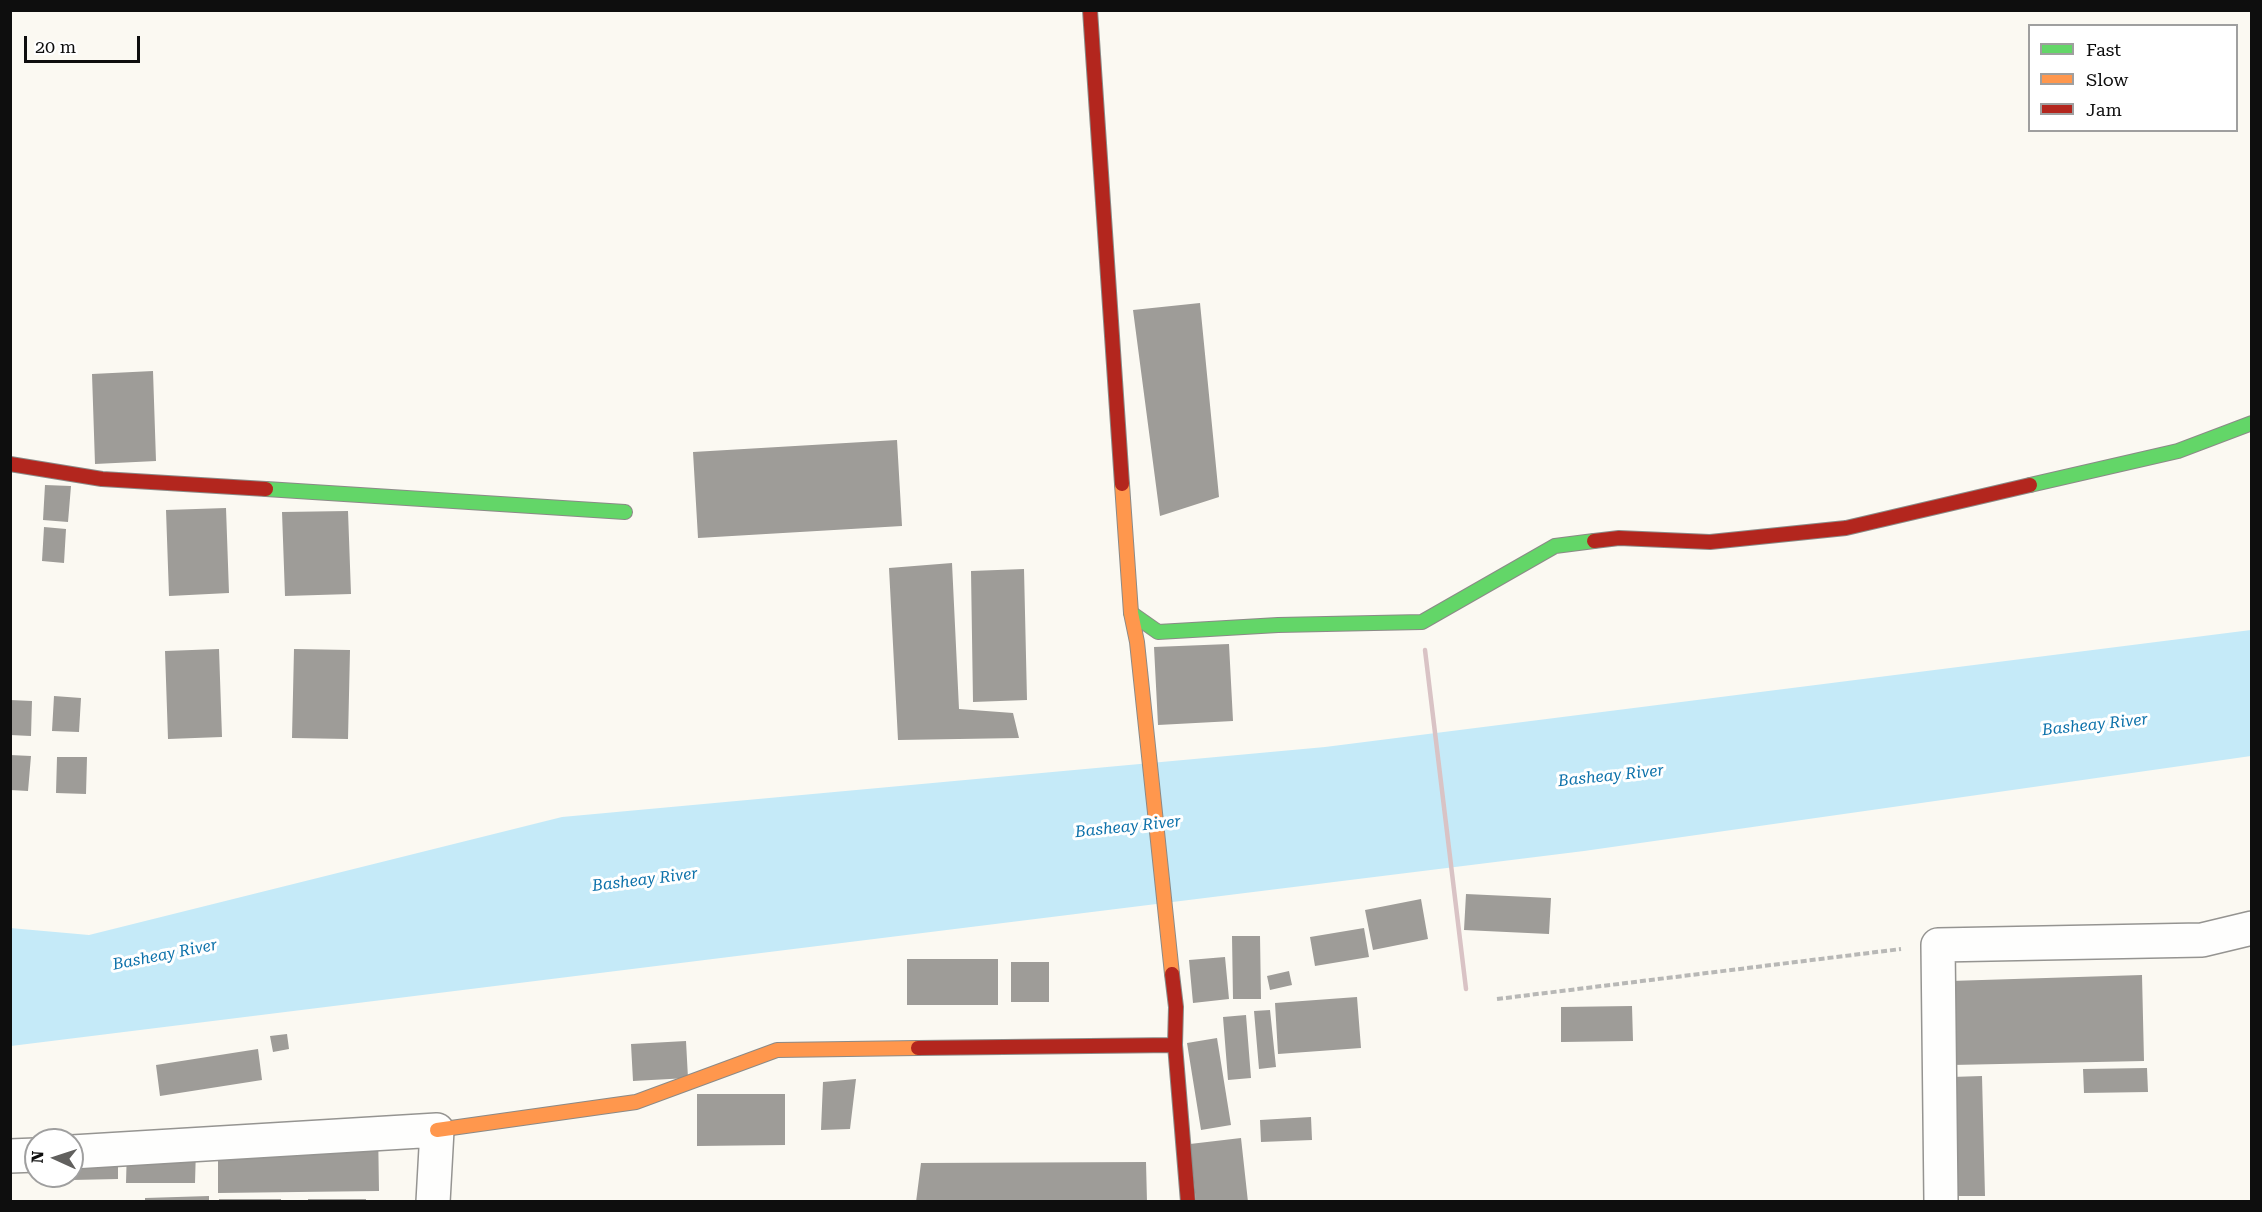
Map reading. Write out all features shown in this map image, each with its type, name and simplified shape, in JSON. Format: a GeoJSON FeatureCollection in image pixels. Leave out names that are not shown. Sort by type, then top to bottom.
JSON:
{"type":"FeatureCollection","features":[{"type":"Feature","properties":{"kind":"street"},"geometry":{"type":"LineString","coordinates":[[1090,10],[1131,613],[1137,642],[1176,1007],[1175,1044],[1188,1202]]}},
{"type":"Feature","properties":{"kind":"street"},"geometry":{"type":"LineString","coordinates":[[1131,613],[1158,632],[1278,625],[1422,622],[1555,546],[1619,538],[1710,542],[1846,528],[2178,452],[2252,423]]}},
{"type":"Feature","properties":{"kind":"street"},"geometry":{"type":"LineString","coordinates":[[10,464],[102,479],[625,512]]}},
{"type":"Feature","properties":{"kind":"street"},"geometry":{"type":"LineString","coordinates":[[1941,1202],[1938,945],[2202,940],[2252,928]]}},
{"type":"Feature","properties":{"kind":"street"},"geometry":{"type":"LineString","coordinates":[[84,1151],[437,1130],[636,1102],[777,1050],[1175,1044]]}},
{"type":"Feature","properties":{"kind":"street"},"geometry":{"type":"LineString","coordinates":[[433,1202],[437,1130]]}},
{"type":"Feature","properties":{"kind":"path"},"geometry":{"type":"LineString","coordinates":[[1497,999],[1938,945]]}},
{"type":"Feature","properties":{"kind":"water","name":"Basheay River"},"geometry":{"type":"Polygon","coordinates":[[[2251,630],[2251,756],[1584,851],[11,1046],[10,928],[89,935],[562,817],[1325,747],[2251,630]]]}},
{"type":"Feature","properties":{"kind":"building"},"geometry":{"type":"Polygon","coordinates":[[[1200,303],[1219,497],[1160,516],[1133,310],[1200,303]]]}},
{"type":"Feature","properties":{"kind":"building"},"geometry":{"type":"Polygon","coordinates":[[[153,371],[156,461],[95,464],[92,374],[153,371]]]}},
{"type":"Feature","properties":{"kind":"building"},"geometry":{"type":"Polygon","coordinates":[[[897,440],[902,526],[698,538],[693,452],[897,440]]]}},
{"type":"Feature","properties":{"kind":"building"},"geometry":{"type":"Polygon","coordinates":[[[45,485],[71,486],[68,522],[43,520],[45,485]]]}},
{"type":"Feature","properties":{"kind":"building"},"geometry":{"type":"Polygon","coordinates":[[[226,508],[229,593],[169,596],[166,510],[226,508]]]}},
{"type":"Feature","properties":{"kind":"building"},"geometry":{"type":"Polygon","coordinates":[[[348,511],[351,594],[285,596],[282,512],[348,511]]]}},
{"type":"Feature","properties":{"kind":"building"},"geometry":{"type":"Polygon","coordinates":[[[44,527],[66,529],[64,563],[42,561],[44,527]]]}},
{"type":"Feature","properties":{"kind":"building"},"geometry":{"type":"Polygon","coordinates":[[[952,563],[959,709],[1013,713],[1019,738],[898,740],[889,568],[952,563]]]}},
{"type":"Feature","properties":{"kind":"building"},"geometry":{"type":"Polygon","coordinates":[[[1024,569],[1027,700],[973,702],[971,571],[1024,569]]]}},
{"type":"Feature","properties":{"kind":"building"},"geometry":{"type":"Polygon","coordinates":[[[1229,644],[1233,721],[1158,725],[1154,647],[1229,644]]]}},
{"type":"Feature","properties":{"kind":"building"},"geometry":{"type":"Polygon","coordinates":[[[219,649],[222,737],[168,739],[165,651],[219,649]]]}},
{"type":"Feature","properties":{"kind":"building"},"geometry":{"type":"Polygon","coordinates":[[[294,649],[350,650],[348,739],[292,738],[294,649]]]}},
{"type":"Feature","properties":{"kind":"building"},"geometry":{"type":"Polygon","coordinates":[[[54,696],[81,698],[79,732],[52,731],[54,696]]]}},
{"type":"Feature","properties":{"kind":"building"},"geometry":{"type":"Polygon","coordinates":[[[10,700],[32,701],[31,736],[10,735],[10,700]]]}},
{"type":"Feature","properties":{"kind":"building"},"geometry":{"type":"Polygon","coordinates":[[[10,755],[31,756],[28,791],[10,790],[10,755]]]}},
{"type":"Feature","properties":{"kind":"building"},"geometry":{"type":"Polygon","coordinates":[[[57,757],[87,757],[86,794],[56,793],[57,757]]]}},
{"type":"Feature","properties":{"kind":"building"},"geometry":{"type":"Polygon","coordinates":[[[1466,894],[1551,898],[1549,934],[1464,930],[1466,894]]]}},
{"type":"Feature","properties":{"kind":"building"},"geometry":{"type":"Polygon","coordinates":[[[1421,899],[1428,939],[1373,950],[1365,910],[1421,899]]]}},
{"type":"Feature","properties":{"kind":"building"},"geometry":{"type":"Polygon","coordinates":[[[1364,928],[1369,957],[1315,966],[1310,937],[1364,928]]]}},
{"type":"Feature","properties":{"kind":"building"},"geometry":{"type":"Polygon","coordinates":[[[1232,936],[1260,936],[1261,999],[1233,999],[1232,936]]]}},
{"type":"Feature","properties":{"kind":"building"},"geometry":{"type":"Polygon","coordinates":[[[1225,957],[1229,999],[1193,1003],[1189,960],[1225,957]]]}},
{"type":"Feature","properties":{"kind":"building"},"geometry":{"type":"Polygon","coordinates":[[[907,959],[998,959],[998,1005],[907,1005],[907,959]]]}},
{"type":"Feature","properties":{"kind":"building"},"geometry":{"type":"Polygon","coordinates":[[[1011,962],[1049,962],[1049,1002],[1011,1002],[1011,962]]]}},
{"type":"Feature","properties":{"kind":"building"},"geometry":{"type":"Polygon","coordinates":[[[1289,971],[1292,985],[1270,990],[1267,976],[1289,971]]]}},
{"type":"Feature","properties":{"kind":"building"},"geometry":{"type":"Polygon","coordinates":[[[2142,975],[2144,1061],[1952,1065],[1950,981],[2142,975]]]}},
{"type":"Feature","properties":{"kind":"building"},"geometry":{"type":"Polygon","coordinates":[[[1357,997],[1361,1048],[1278,1054],[1275,1003],[1357,997]]]}},
{"type":"Feature","properties":{"kind":"building"},"geometry":{"type":"Polygon","coordinates":[[[1632,1006],[1633,1041],[1561,1042],[1561,1007],[1632,1006]]]}},
{"type":"Feature","properties":{"kind":"building"},"geometry":{"type":"Polygon","coordinates":[[[1270,1010],[1276,1067],[1259,1069],[1254,1011],[1270,1010]]]}},
{"type":"Feature","properties":{"kind":"building"},"geometry":{"type":"Polygon","coordinates":[[[1246,1015],[1251,1078],[1228,1080],[1223,1017],[1246,1015]]]}},
{"type":"Feature","properties":{"kind":"building"},"geometry":{"type":"Polygon","coordinates":[[[287,1034],[289,1049],[273,1052],[270,1036],[287,1034]]]}},
{"type":"Feature","properties":{"kind":"building"},"geometry":{"type":"Polygon","coordinates":[[[1217,1038],[1231,1125],[1201,1130],[1187,1043],[1217,1038]]]}},
{"type":"Feature","properties":{"kind":"building"},"geometry":{"type":"Polygon","coordinates":[[[686,1041],[688,1078],[633,1081],[631,1044],[686,1041]]]}},
{"type":"Feature","properties":{"kind":"building"},"geometry":{"type":"Polygon","coordinates":[[[258,1049],[262,1080],[160,1096],[156,1065],[258,1049]]]}},
{"type":"Feature","properties":{"kind":"building"},"geometry":{"type":"Polygon","coordinates":[[[2147,1068],[2148,1092],[2084,1093],[2083,1069],[2147,1068]]]}},
{"type":"Feature","properties":{"kind":"building"},"geometry":{"type":"Polygon","coordinates":[[[1982,1076],[1985,1196],[1954,1196],[1951,1077],[1982,1076]]]}},
{"type":"Feature","properties":{"kind":"building"},"geometry":{"type":"Polygon","coordinates":[[[856,1079],[850,1129],[821,1130],[823,1082],[856,1079]]]}},
{"type":"Feature","properties":{"kind":"building"},"geometry":{"type":"Polygon","coordinates":[[[697,1094],[785,1094],[785,1145],[697,1146],[697,1094]]]}},
{"type":"Feature","properties":{"kind":"building"},"geometry":{"type":"Polygon","coordinates":[[[1311,1117],[1312,1140],[1261,1142],[1260,1120],[1311,1117]]]}},
{"type":"Feature","properties":{"kind":"building"},"geometry":{"type":"Polygon","coordinates":[[[378,1127],[379,1191],[218,1193],[218,1128],[378,1127]]]}},
{"type":"Feature","properties":{"kind":"building"},"geometry":{"type":"Polygon","coordinates":[[[1241,1138],[1248,1202],[1196,1202],[1190,1144],[1241,1138]]]}},
{"type":"Feature","properties":{"kind":"building"},"geometry":{"type":"Polygon","coordinates":[[[118,1142],[118,1179],[84,1180],[84,1143],[118,1142]]]}},
{"type":"Feature","properties":{"kind":"building"},"geometry":{"type":"Polygon","coordinates":[[[127,1147],[196,1148],[195,1183],[126,1183],[127,1147]]]}},
{"type":"Feature","properties":{"kind":"building"},"geometry":{"type":"Polygon","coordinates":[[[1146,1162],[1147,1202],[916,1202],[921,1163],[1146,1162]]]}},
{"type":"Feature","properties":{"kind":"building"},"geometry":{"type":"Polygon","coordinates":[[[209,1196],[209,1202],[145,1202],[145,1198],[209,1196]]]}},
{"type":"Feature","properties":{"kind":"building"},"geometry":{"type":"Polygon","coordinates":[[[219,1199],[281,1199],[281,1202],[219,1202],[219,1199]]]}},
{"type":"Feature","properties":{"kind":"building"},"geometry":{"type":"Polygon","coordinates":[[[308,1199],[366,1199],[366,1202],[308,1202],[308,1199]]]}},
{"type":"Feature","properties":{"kind":"railway"},"geometry":{"type":"LineString","coordinates":[[1425,650],[1466,989]]}},
{"type":"Feature","properties":{"kind":"traffic: fast"},"geometry":{"type":"LineString","coordinates":[[2030,485],[2178,451],[2252,423]]}},
{"type":"Feature","properties":{"kind":"traffic: fast"},"geometry":{"type":"LineString","coordinates":[[266,489],[625,512]]}},
{"type":"Feature","properties":{"kind":"traffic: fast"},"geometry":{"type":"LineString","coordinates":[[1131,613],[1158,632],[1278,625],[1422,622],[1555,546],[1594,541]]}},
{"type":"Feature","properties":{"kind":"traffic: slow"},"geometry":{"type":"LineString","coordinates":[[1122,484],[1131,613],[1137,642],[1172,974]]}},
{"type":"Feature","properties":{"kind":"traffic: slow"},"geometry":{"type":"LineString","coordinates":[[437,1130],[636,1102],[777,1050],[918,1048]]}},
{"type":"Feature","properties":{"kind":"traffic: jam"},"geometry":{"type":"LineString","coordinates":[[1090,10],[1122,484]]}},
{"type":"Feature","properties":{"kind":"traffic: jam"},"geometry":{"type":"LineString","coordinates":[[10,464],[102,479],[266,489]]}},
{"type":"Feature","properties":{"kind":"traffic: jam"},"geometry":{"type":"LineString","coordinates":[[1594,541],[1619,538],[1710,542],[1846,528],[2030,485]]}},
{"type":"Feature","properties":{"kind":"traffic: jam"},"geometry":{"type":"LineString","coordinates":[[1172,974],[1176,1007],[1175,1045],[1188,1202]]}},
{"type":"Feature","properties":{"kind":"traffic: jam"},"geometry":{"type":"LineString","coordinates":[[918,1048],[1175,1045]]}}]}
